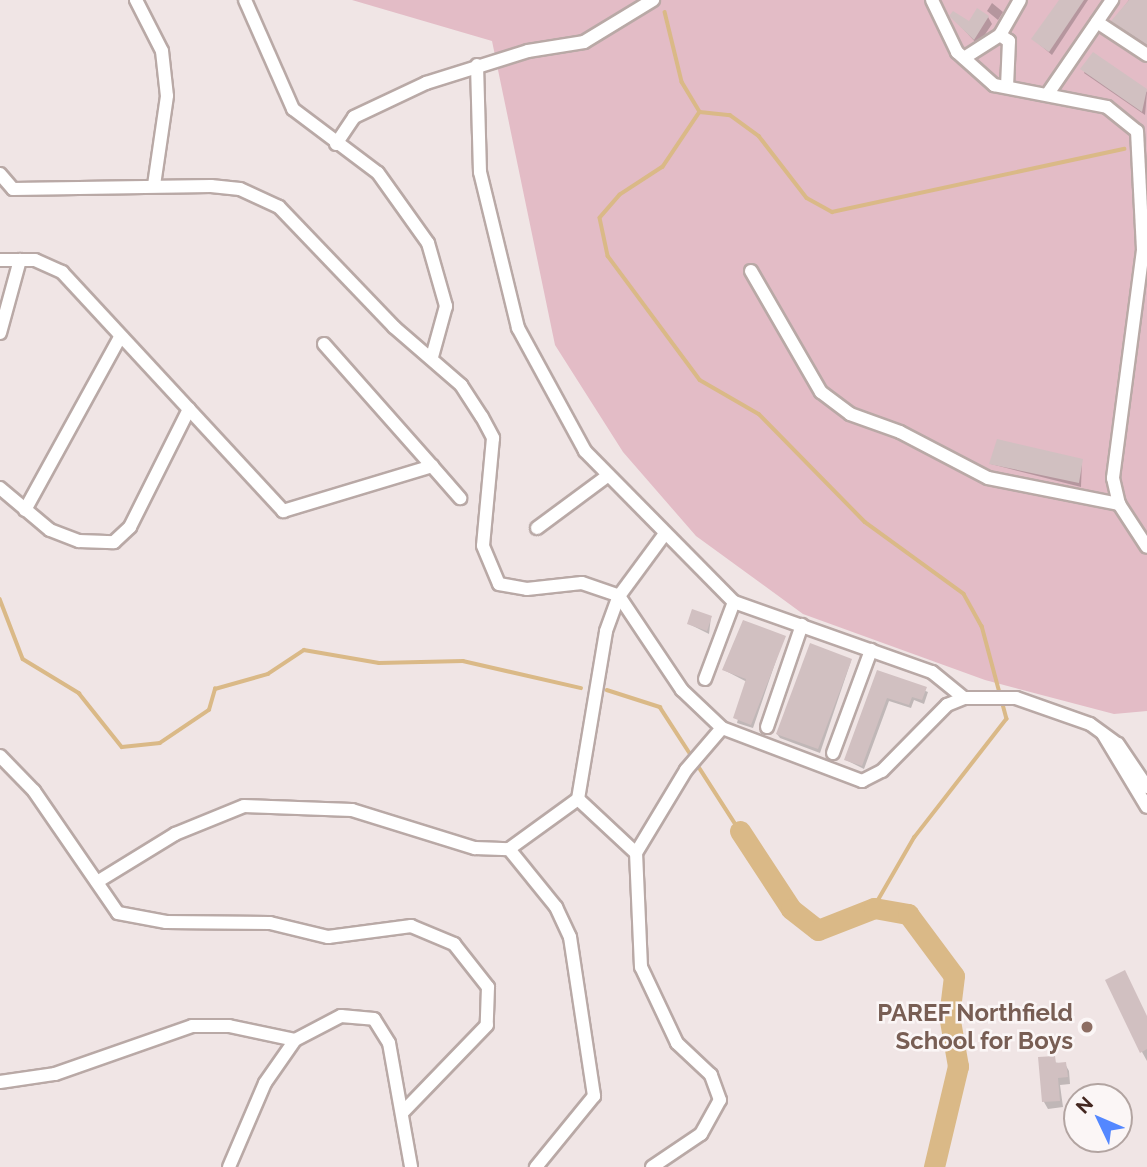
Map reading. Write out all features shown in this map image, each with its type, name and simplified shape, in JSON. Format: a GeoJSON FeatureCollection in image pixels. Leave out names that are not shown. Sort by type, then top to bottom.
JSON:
{"type":"FeatureCollection","features":[{"type":"Feature","properties":{"kind":"street"},"geometry":{"type":"LineString","coordinates":[[136,0],[162,51],[167,96],[154,185]]}},
{"type":"Feature","properties":{"kind":"street"},"geometry":{"type":"LineString","coordinates":[[245,0],[293,109],[378,173],[428,243],[446,306],[432,357]]}},
{"type":"Feature","properties":{"kind":"street"},"geometry":{"type":"LineString","coordinates":[[336,144],[354,117],[477,65],[584,42],[653,0]]}},
{"type":"Feature","properties":{"kind":"street"},"geometry":{"type":"LineString","coordinates":[[932,0],[964,58],[994,85],[1049,92],[1124,116],[1141,146],[1143,250],[1113,478],[1119,504],[1147,547]]}},
{"type":"Feature","properties":{"kind":"street"},"geometry":{"type":"LineString","coordinates":[[964,58],[1000,35],[1020,0]]}},
{"type":"Feature","properties":{"kind":"street"},"geometry":{"type":"LineString","coordinates":[[1049,92],[1112,0]]}},
{"type":"Feature","properties":{"kind":"street"},"geometry":{"type":"LineString","coordinates":[[1097,22],[1147,55]]}},
{"type":"Feature","properties":{"kind":"street"},"geometry":{"type":"LineString","coordinates":[[1000,35],[1009,41],[1013,63],[1007,87]]}},
{"type":"Feature","properties":{"kind":"street"},"geometry":{"type":"LineString","coordinates":[[477,65],[480,172],[518,328],[543,383],[606,477],[734,602],[932,672],[964,698]]}},
{"type":"Feature","properties":{"kind":"street"},"geometry":{"type":"LineString","coordinates":[[0,174],[13,189],[154,185],[261,195],[461,385],[493,438],[483,546],[499,584],[527,589],[582,583],[618,596],[682,691],[722,728],[862,781],[881,771],[933,717],[964,698],[1016,698],[1073,715],[1103,733],[1118,744],[1147,787]]}},
{"type":"Feature","properties":{"kind":"street"},"geometry":{"type":"LineString","coordinates":[[0,260],[20,260],[62,272],[119,338],[189,408],[283,510],[432,466]]}},
{"type":"Feature","properties":{"kind":"street"},"geometry":{"type":"LineString","coordinates":[[0,333],[20,260]]}},
{"type":"Feature","properties":{"kind":"street"},"geometry":{"type":"LineString","coordinates":[[751,271],[821,392],[850,414],[900,432],[988,478],[1119,504]]}},
{"type":"Feature","properties":{"kind":"street"},"geometry":{"type":"LineString","coordinates":[[25,510],[119,338]]}},
{"type":"Feature","properties":{"kind":"street"},"geometry":{"type":"LineString","coordinates":[[324,344],[460,498]]}},
{"type":"Feature","properties":{"kind":"street"},"geometry":{"type":"LineString","coordinates":[[0,488],[50,530],[79,541],[114,542],[130,527],[189,408]]}},
{"type":"Feature","properties":{"kind":"street"},"geometry":{"type":"LineString","coordinates":[[537,528],[606,477]]}},
{"type":"Feature","properties":{"kind":"street"},"geometry":{"type":"LineString","coordinates":[[97,882],[175,834],[244,806],[352,810],[475,848],[509,849],[578,799],[593,697],[618,596],[664,535]]}},
{"type":"Feature","properties":{"kind":"street"},"geometry":{"type":"LineString","coordinates":[[705,679],[734,602]]}},
{"type":"Feature","properties":{"kind":"street"},"geometry":{"type":"LineString","coordinates":[[767,727],[802,625]]}},
{"type":"Feature","properties":{"kind":"street"},"geometry":{"type":"LineString","coordinates":[[833,753],[871,650]]}},
{"type":"Feature","properties":{"kind":"street"},"geometry":{"type":"LineString","coordinates":[[652,1167],[701,1133],[720,1101],[711,1075],[677,1043],[641,967],[636,853],[686,770],[722,728]]}},
{"type":"Feature","properties":{"kind":"street"},"geometry":{"type":"LineString","coordinates":[[1103,733],[1147,807]]}},
{"type":"Feature","properties":{"kind":"street"},"geometry":{"type":"LineString","coordinates":[[0,756],[34,791],[118,913],[138,919],[270,923],[327,937],[411,926],[454,944],[488,987],[487,1025],[403,1112]]}},
{"type":"Feature","properties":{"kind":"street"},"geometry":{"type":"LineString","coordinates":[[578,799],[636,853]]}},
{"type":"Feature","properties":{"kind":"street"},"geometry":{"type":"LineString","coordinates":[[509,849],[556,907],[570,937],[594,1096],[536,1167]]}},
{"type":"Feature","properties":{"kind":"street"},"geometry":{"type":"LineString","coordinates":[[229,1167],[265,1083],[295,1040],[341,1016],[374,1019],[389,1043],[411,1167]]}},
{"type":"Feature","properties":{"kind":"street"},"geometry":{"type":"LineString","coordinates":[[0,1083],[55,1074],[192,1026],[229,1026],[295,1040]]}},
{"type":"Feature","properties":{"kind":"shaded area"},"geometry":{"type":"Polygon","coordinates":[[[352,0],[1147,0],[1147,711],[1114,714],[985,680],[803,614],[696,536],[623,452],[555,345],[492,41],[352,0]]]}},
{"type":"Feature","properties":{"kind":"building"},"geometry":{"type":"Polygon","coordinates":[[[1059,0],[1084,0],[1049,52],[1031,39],[1059,0]]]}},
{"type":"Feature","properties":{"kind":"building"},"geometry":{"type":"Polygon","coordinates":[[[1129,0],[1147,0],[1147,45],[1111,21],[1129,0]]]}},
{"type":"Feature","properties":{"kind":"building"},"geometry":{"type":"Polygon","coordinates":[[[977,8],[989,16],[974,40],[949,16],[953,11],[969,21],[977,8]]]}},
{"type":"Feature","properties":{"kind":"building"},"geometry":{"type":"Polygon","coordinates":[[[1093,52],[1147,89],[1142,112],[1080,69],[1093,52]]]}},
{"type":"Feature","properties":{"kind":"building"},"geometry":{"type":"Polygon","coordinates":[[[997,439],[1083,459],[1079,483],[989,464],[997,439]]]}},
{"type":"Feature","properties":{"kind":"building"},"geometry":{"type":"Polygon","coordinates":[[[692,609],[712,616],[707,631],[687,624],[692,609]]]}},
{"type":"Feature","properties":{"kind":"building"},"geometry":{"type":"Polygon","coordinates":[[[743,620],[786,636],[751,725],[733,718],[746,679],[722,670],[743,620]]]}},
{"type":"Feature","properties":{"kind":"building"},"geometry":{"type":"Polygon","coordinates":[[[810,643],[852,659],[818,749],[776,734],[810,643]]]}},
{"type":"Feature","properties":{"kind":"building"},"geometry":{"type":"Polygon","coordinates":[[[877,670],[927,687],[922,700],[912,697],[909,705],[887,698],[862,766],[844,760],[877,670]]]}},
{"type":"Feature","properties":{"kind":"building"},"geometry":{"type":"Polygon","coordinates":[[[1125,970],[1147,1016],[1147,1049],[1140,1053],[1105,980],[1125,970]]]}},
{"type":"Feature","properties":{"kind":"building"},"geometry":{"type":"Polygon","coordinates":[[[1055,1056],[1056,1063],[1066,1062],[1068,1077],[1058,1078],[1060,1101],[1042,1102],[1038,1057],[1055,1056]]]}},
{"type":"Feature","properties":{"kind":"waterway"},"geometry":{"type":"LineString","coordinates":[[665,12],[682,82],[700,112]]}},
{"type":"Feature","properties":{"kind":"waterway"},"geometry":{"type":"LineString","coordinates":[[700,112],[663,167],[620,195],[600,218],[608,256],[700,380],[759,414],[865,522],[964,594],[982,626],[1007,719],[915,837],[874,908]]}},
{"type":"Feature","properties":{"kind":"waterway"},"geometry":{"type":"LineString","coordinates":[[700,112],[730,115],[759,136],[807,198],[832,212],[1124,149]]}},
{"type":"Feature","properties":{"kind":"waterway"},"geometry":{"type":"LineString","coordinates":[[0,599],[23,659],[79,693],[122,747],[160,743],[209,710],[215,689],[268,674],[304,650],[379,663],[463,661],[581,688]]}},
{"type":"Feature","properties":{"kind":"waterway"},"geometry":{"type":"LineString","coordinates":[[607,690],[660,707],[693,758]]}},
{"type":"Feature","properties":{"kind":"waterway"},"geometry":{"type":"LineString","coordinates":[[697,764],[740,831]]}},
{"type":"Feature","properties":{"kind":"waterway"},"geometry":{"type":"LineString","coordinates":[[740,831],[791,909],[818,930],[874,908],[908,914],[954,976],[949,1015],[958,1066],[934,1167]]}},
{"type":"Feature","properties":{"kind":"place","name":"PAREF Northfield School for Boys"},"geometry":{"type":"Point","coordinates":[1087,1027]}}]}
